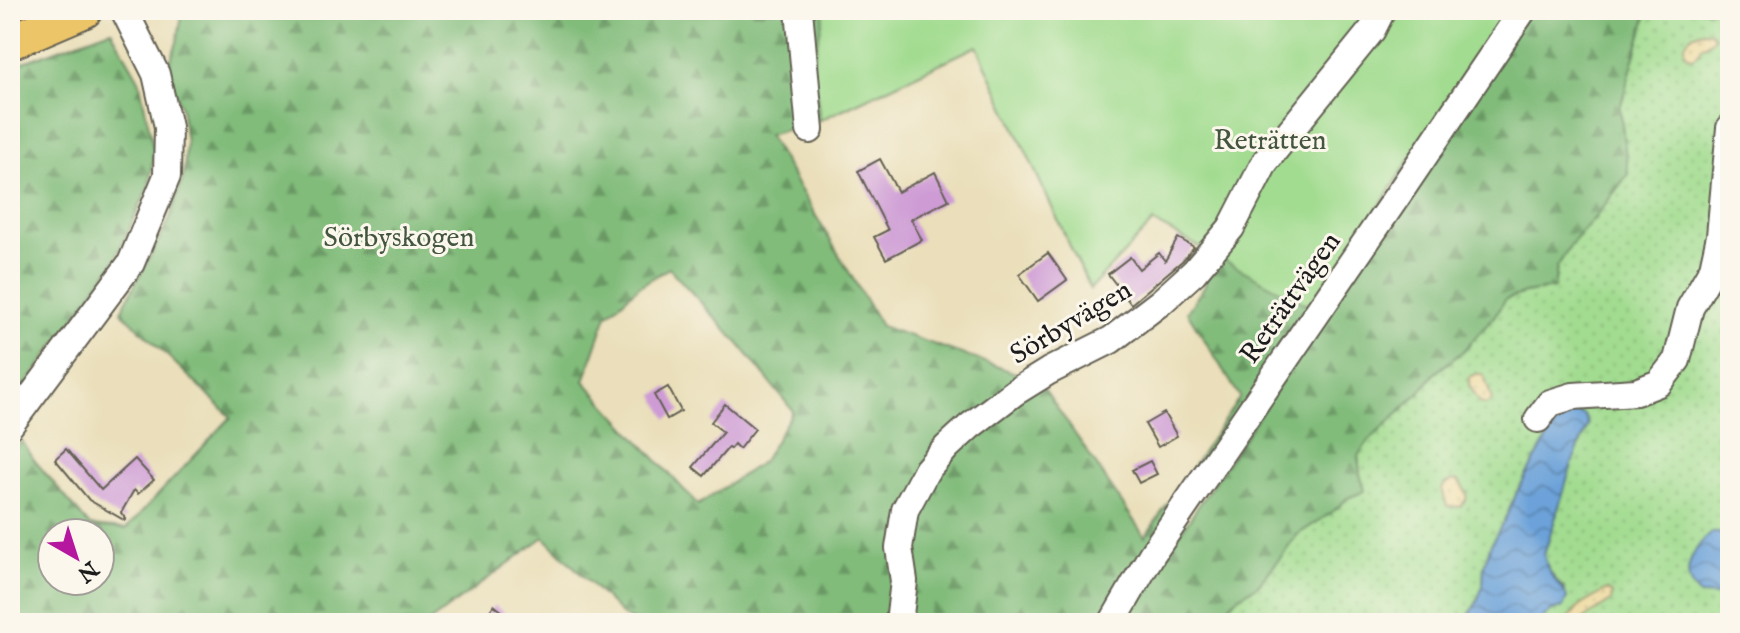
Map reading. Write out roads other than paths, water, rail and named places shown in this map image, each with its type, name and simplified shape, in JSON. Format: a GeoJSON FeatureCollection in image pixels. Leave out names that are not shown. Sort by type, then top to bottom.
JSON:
{"type":"FeatureCollection","features":[{"type":"Feature","properties":{"kind":"main road"},"geometry":{"type":"LineString","coordinates":[[10,42],[85,10]]}},
{"type":"Feature","properties":{"kind":"street"},"geometry":{"type":"LineString","coordinates":[[10,425],[131,263],[167,176],[168,127],[156,74],[124,10]]}},
{"type":"Feature","properties":{"kind":"street"},"geometry":{"type":"LineString","coordinates":[[799,10],[810,130]]}},
{"type":"Feature","properties":{"kind":"street","name":"Sörbyvägen"},"geometry":{"type":"LineString","coordinates":[[899,623],[904,581],[899,548],[905,510],[926,471],[970,426],[1015,392],[1111,340],[1194,272],[1231,228],[1265,162],[1372,30],[1382,10]]}},
{"type":"Feature","properties":{"kind":"street","name":"Reträttvägen"},"geometry":{"type":"LineString","coordinates":[[1112,623],[1152,554],[1523,10]]}},
{"type":"Feature","properties":{"kind":"street"},"geometry":{"type":"LineString","coordinates":[[1538,419],[1550,403],[1573,396],[1636,392],[1659,383],[1677,360],[1690,308],[1713,268],[1720,236],[1730,128]]}},
{"type":"Feature","properties":{"kind":"water"},"geometry":{"type":"Polygon","coordinates":[[[1574,411],[1584,415],[1588,424],[1572,464],[1544,555],[1549,571],[1567,598],[1563,607],[1537,623],[1464,623],[1483,586],[1484,566],[1490,546],[1518,490],[1553,428],[1574,411]]]}},
{"type":"Feature","properties":{"kind":"water"},"geometry":{"type":"Polygon","coordinates":[[[1711,533],[1730,537],[1730,589],[1718,596],[1700,595],[1691,585],[1688,571],[1692,556],[1711,533]]]}},
{"type":"Feature","properties":{"kind":"park label","name":"Reträtten"},"geometry":{"type":"Point","coordinates":[1270,139]}},
{"type":"Feature","properties":{"kind":"park label","name":"Sörbyskogen"},"geometry":{"type":"Point","coordinates":[399,236]}}]}
